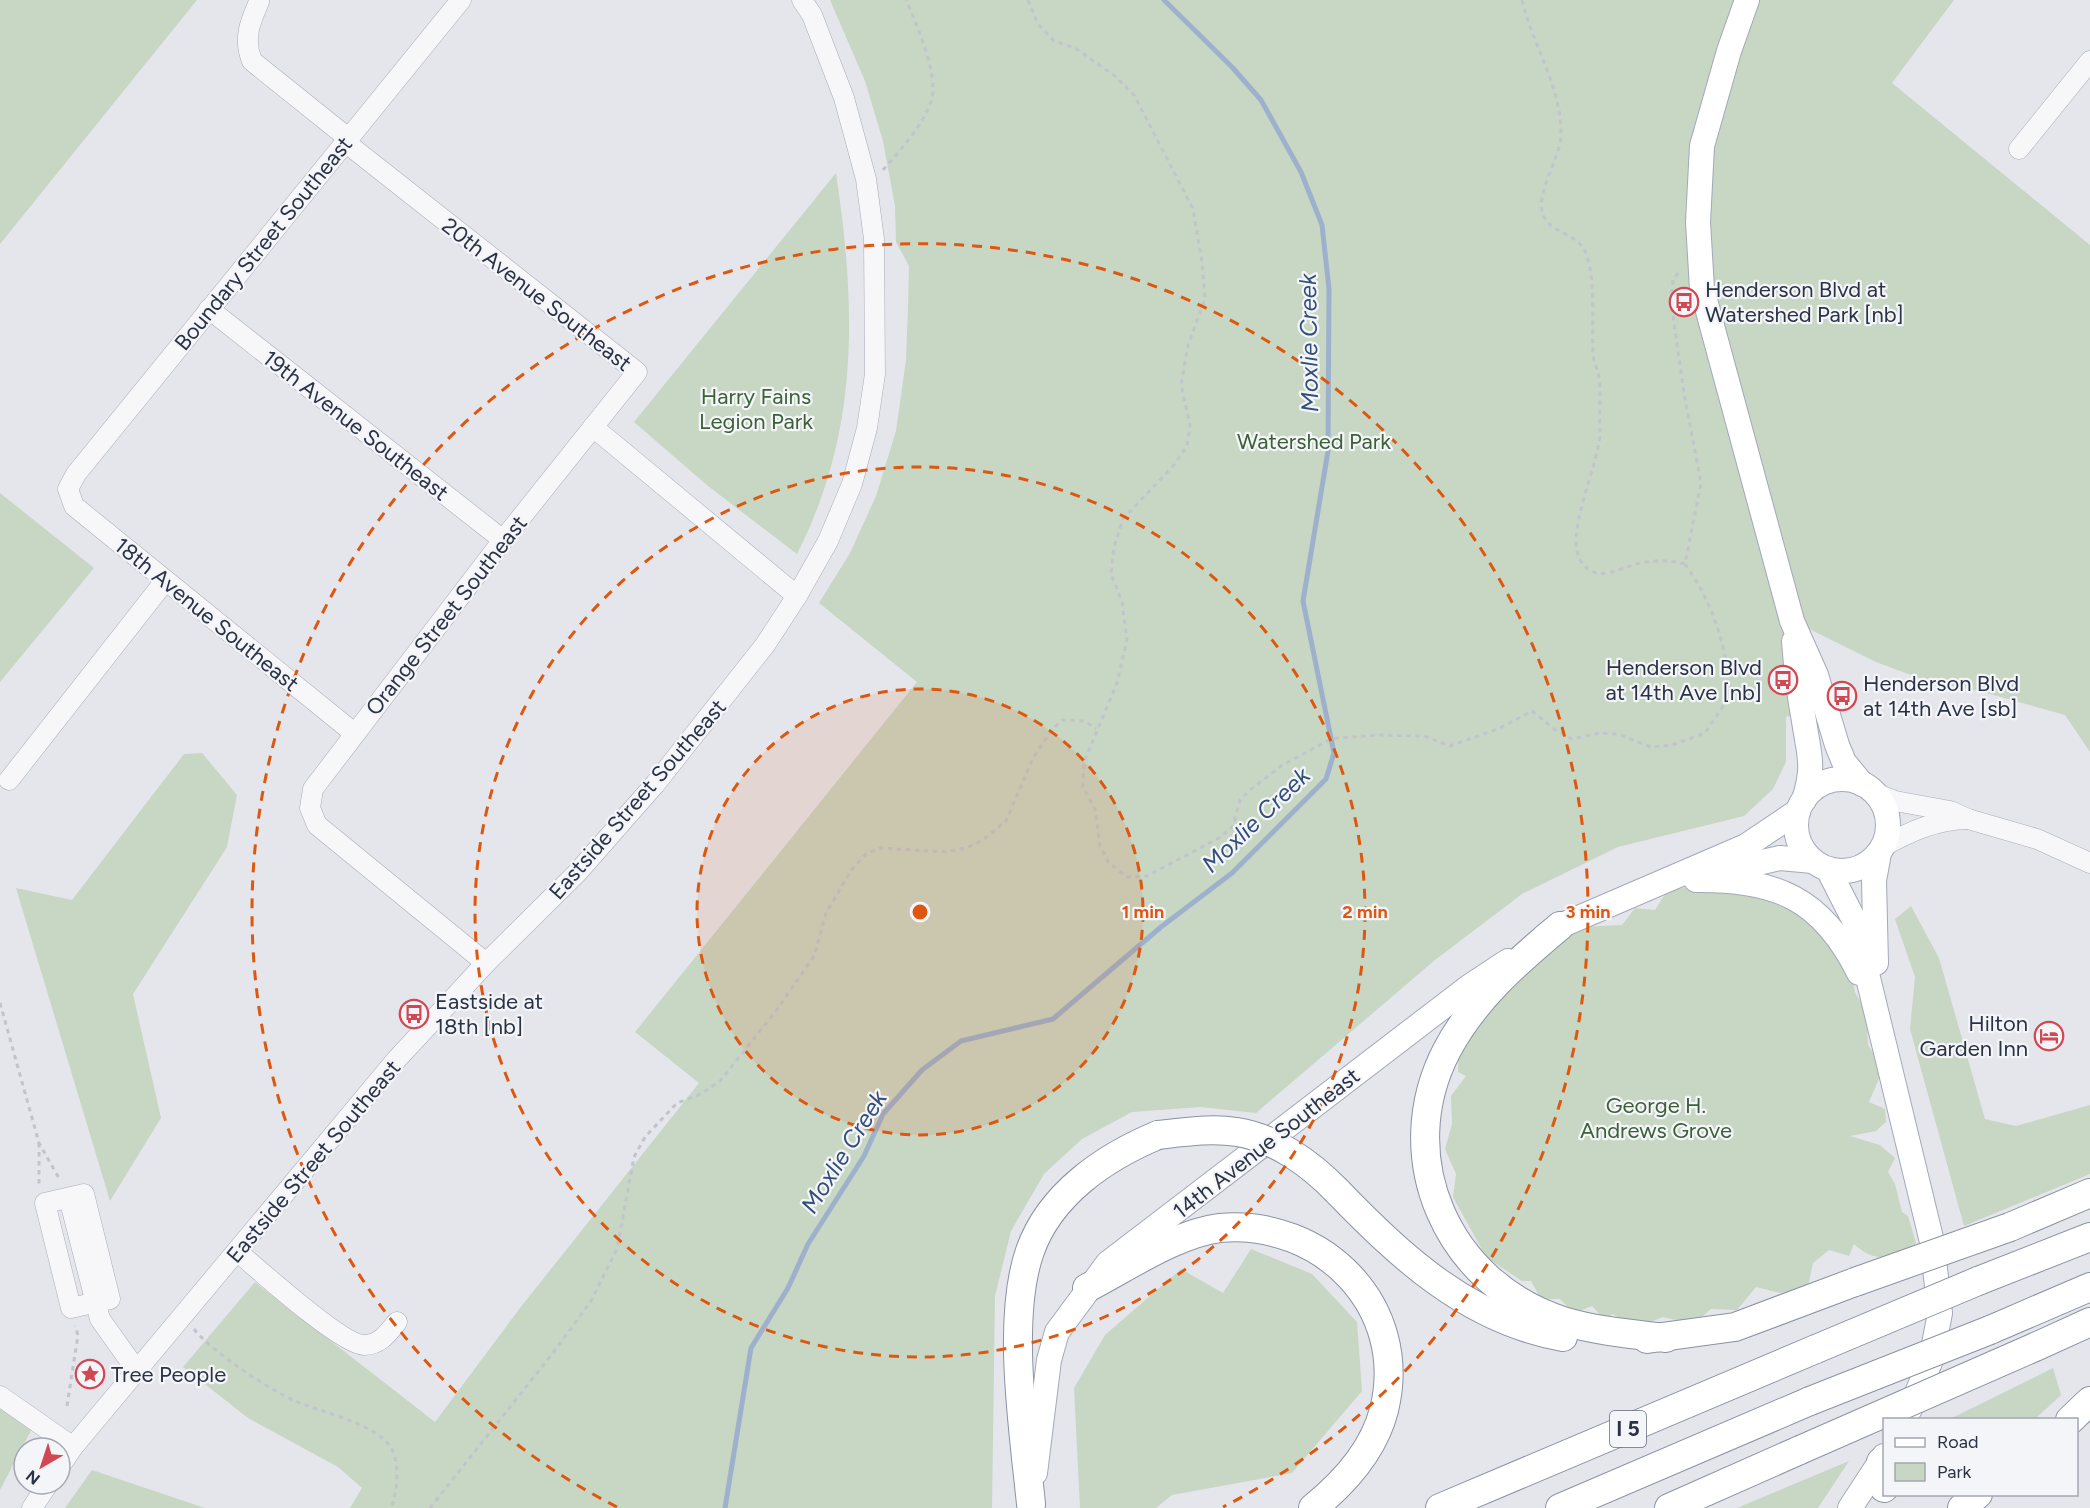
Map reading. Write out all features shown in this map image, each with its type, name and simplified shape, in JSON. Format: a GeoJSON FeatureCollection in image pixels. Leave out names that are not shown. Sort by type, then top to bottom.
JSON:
{"type":"FeatureCollection","features":[{"type":"Feature","properties":{"kind":"highway"},"geometry":{"type":"LineString","coordinates":[[1560,926],[1525,956],[1479,1002],[1448,1048],[1432,1084],[1426,1111],[1425,1158],[1430,1186],[1458,1245],[1489,1277],[1524,1304],[1562,1321],[1586,1327],[1666,1338]]}},
{"type":"Feature","properties":{"kind":"highway"},"geometry":{"type":"LineString","coordinates":[[1031,1506],[1020,1389],[1020,1300],[1030,1251],[1046,1219],[1071,1189],[1103,1163],[1132,1146],[1158,1135],[1194,1130],[1239,1132],[1277,1147],[1314,1167],[1388,1244],[1452,1292],[1495,1316],[1557,1336],[1584,1340],[1666,1338],[1735,1327],[2010,1227],[2090,1193]]}},
{"type":"Feature","properties":{"kind":"highway"},"geometry":{"type":"LineString","coordinates":[[1087,1288],[1170,1245],[1203,1231],[1221,1228],[1269,1229],[1311,1245],[1330,1257],[1362,1290],[1376,1312],[1387,1358],[1388,1385],[1383,1410],[1363,1454],[1348,1475],[1313,1508]]}},
{"type":"Feature","properties":{"kind":"highway","name":"I 5"},"geometry":{"type":"LineString","coordinates":[[1440,1508],[1978,1281],[2090,1237]]}},
{"type":"Feature","properties":{"kind":"highway","name":"I 5"},"geometry":{"type":"LineString","coordinates":[[1560,1508],[1810,1401],[1990,1330],[2090,1287]]}},
{"type":"Feature","properties":{"kind":"highway"},"geometry":{"type":"LineString","coordinates":[[1669,1508],[2090,1322]]}},
{"type":"Feature","properties":{"kind":"highway"},"geometry":{"type":"LineString","coordinates":[[2071,1418],[2090,1401]]}},
{"type":"Feature","properties":{"kind":"highway"},"geometry":{"type":"LineString","coordinates":[[1962,1508],[1976,1496]]}},
{"type":"Feature","properties":{"kind":"main road"},"geometry":{"type":"LineString","coordinates":[[1747,0],[1729,51],[1702,146],[1698,222],[1705,300],[1792,621],[1816,675],[1844,762],[1869,789],[1887,816],[1888,829],[1880,850],[1874,899],[1877,1010]]}},
{"type":"Feature","properties":{"kind":"main road"},"geometry":{"type":"LineString","coordinates":[[1792,621],[1801,702],[1811,753],[1810,782],[1801,805],[1798,838],[1804,851],[1821,865],[1854,920],[1925,1207],[1940,1313],[1931,1360],[1904,1418]]}},
{"type":"Feature","properties":{"kind":"main road"},"geometry":{"type":"LineString","coordinates":[[1801,805],[1824,783],[1850,780],[1869,789]]}},
{"type":"Feature","properties":{"kind":"main road","name":"14th Avenue Southeast"},"geometry":{"type":"LineString","coordinates":[[1031,1506],[1049,1360],[1057,1332],[1087,1288],[1108,1263],[1470,986],[1560,926],[1746,846],[1801,805]]}},
{"type":"Feature","properties":{"kind":"main road"},"geometry":{"type":"LineString","coordinates":[[1821,865],[1842,872],[1856,869],[1869,863],[1880,850]]}},
{"type":"Feature","properties":{"kind":"main road","name":"14th Avenue Southeast"},"geometry":{"type":"LineString","coordinates":[[1649,888],[1696,880],[1732,868],[1780,858],[1821,865]]}},
{"type":"Feature","properties":{"kind":"main road"},"geometry":{"type":"LineString","coordinates":[[1696,880],[1748,881],[1788,895],[1807,907],[1825,922],[1840,940],[1877,1010]]}},
{"type":"Feature","properties":{"kind":"main road"},"geometry":{"type":"LineString","coordinates":[[1850,1508],[1883,1469]]}},
{"type":"Feature","properties":{"kind":"street","name":"Boundary Street Southeast"},"geometry":{"type":"LineString","coordinates":[[68,489],[76,474],[461,0]]}},
{"type":"Feature","properties":{"kind":"street","name":"Eastside Street Southeast"},"geometry":{"type":"LineString","coordinates":[[73,1447],[397,1059],[486,963],[577,873],[656,783],[765,645],[797,596],[828,541],[852,484],[867,428],[875,374],[874,239],[866,179],[844,98],[812,15],[802,0]]}},
{"type":"Feature","properties":{"kind":"street"},"geometry":{"type":"LineString","coordinates":[[259,2],[248,30],[247,42],[252,61],[346,140]]}},
{"type":"Feature","properties":{"kind":"street"},"geometry":{"type":"LineString","coordinates":[[2019,149],[2090,61]]}},
{"type":"Feature","properties":{"kind":"street","name":"20th Avenue Southeast"},"geometry":{"type":"LineString","coordinates":[[346,140],[637,372],[593,427]]}},
{"type":"Feature","properties":{"kind":"street","name":"19th Avenue Southeast"},"geometry":{"type":"LineString","coordinates":[[209,309],[503,540]]}},
{"type":"Feature","properties":{"kind":"street"},"geometry":{"type":"LineString","coordinates":[[593,427],[797,596]]}},
{"type":"Feature","properties":{"kind":"street","name":"Orange Street Southeast"},"geometry":{"type":"LineString","coordinates":[[486,963],[341,847],[317,825],[310,808],[313,789],[503,540],[593,427]]}},
{"type":"Feature","properties":{"kind":"street","name":"18th Avenue Southeast"},"geometry":{"type":"LineString","coordinates":[[68,489],[74,506],[354,733]]}},
{"type":"Feature","properties":{"kind":"street"},"geometry":{"type":"LineString","coordinates":[[9,780],[165,581]]}},
{"type":"Feature","properties":{"kind":"street"},"geometry":{"type":"LineString","coordinates":[[1869,789],[1895,801],[1950,811],[1968,819],[2037,839],[2090,863]]}},
{"type":"Feature","properties":{"kind":"street"},"geometry":{"type":"LineString","coordinates":[[1880,850],[1914,830],[1957,819],[1968,819]]}},
{"type":"Feature","properties":{"kind":"street"},"geometry":{"type":"LineString","coordinates":[[69,1198],[100,1319],[136,1371]]}},
{"type":"Feature","properties":{"kind":"street"},"geometry":{"type":"LineString","coordinates":[[237,1252],[320,1319],[354,1343],[372,1344],[384,1338],[397,1322]]}},
{"type":"Feature","properties":{"kind":"street"},"geometry":{"type":"LineString","coordinates":[[0,1396],[73,1447]]}},
{"type":"Feature","properties":{"kind":"path"},"geometry":{"type":"LineString","coordinates":[[866,179],[883,171],[905,144],[932,100],[931,79],[922,35],[906,0]]}},
{"type":"Feature","properties":{"kind":"path"},"geometry":{"type":"LineString","coordinates":[[1028,0],[1038,24],[1054,41],[1075,48],[1114,76],[1134,95],[1193,209],[1202,262],[1205,299],[1188,345],[1181,386],[1190,425],[1187,446],[1123,519],[1114,547],[1111,574],[1122,602],[1126,640],[1116,683],[1084,762],[1083,787],[1095,809],[1100,846],[1109,863],[1127,877],[1147,876],[1218,838],[1233,826],[1240,800],[1250,790],[1281,766],[1337,738],[1380,735],[1424,736],[1450,746],[1500,728],[1532,711],[1554,729],[1572,739],[1600,733],[1618,734],[1651,747],[1672,745],[1705,733],[1730,696],[1728,667],[1722,636],[1698,583],[1685,564],[1701,483],[1684,393],[1671,302],[1673,279],[1700,251]]}},
{"type":"Feature","properties":{"kind":"path"},"geometry":{"type":"LineString","coordinates":[[1522,0],[1530,33],[1555,86],[1561,134],[1558,156],[1542,195],[1543,216],[1553,227],[1570,236],[1584,250],[1589,271],[1593,357],[1599,377],[1600,437],[1575,543],[1582,563],[1595,573],[1608,574],[1638,563],[1658,561],[1685,564]]}},
{"type":"Feature","properties":{"kind":"path"},"geometry":{"type":"LineString","coordinates":[[430,1508],[556,1350],[591,1301],[617,1249],[634,1157],[645,1137],[677,1103],[701,1094],[720,1081],[776,1011],[814,956],[826,913],[859,861],[866,854],[880,848],[946,852],[966,848],[983,840],[1006,821],[1034,758],[1052,730],[1062,720],[1085,721],[1096,729]]}},
{"type":"Feature","properties":{"kind":"path"},"geometry":{"type":"LineString","coordinates":[[0,1003],[39,1143],[69,1198]]}},
{"type":"Feature","properties":{"kind":"path"},"geometry":{"type":"LineString","coordinates":[[184,1316],[219,1354],[269,1386],[293,1400],[368,1429],[388,1443],[397,1458],[392,1508]]}},
{"type":"Feature","properties":{"kind":"green space"},"geometry":{"type":"Polygon","coordinates":[[[0,0],[197,0],[0,244],[0,0]]]}},
{"type":"Feature","properties":{"kind":"green space","name":"Watershed Park"},"geometry":{"type":"Polygon","coordinates":[[[830,0],[1954,0],[1892,83],[2090,245],[2090,752],[2065,715],[1979,691],[1930,682],[1876,662],[1793,621],[1802,713],[1786,717],[1786,762],[1773,789],[1744,816],[1618,847],[1522,894],[1435,960],[1256,1113],[1201,1107],[1132,1112],[1082,1139],[1044,1174],[1011,1231],[995,1296],[992,1508],[350,1508],[362,1488],[338,1467],[248,1418],[183,1367],[255,1282],[435,1422],[520,1308],[699,1083],[635,1032],[917,682],[819,603],[850,553],[876,496],[896,431],[906,360],[909,266],[896,242],[895,206],[883,141],[865,81],[830,0]]]}},
{"type":"Feature","properties":{"kind":"green space","name":"Harry Fains Legion Park"},"geometry":{"type":"Polygon","coordinates":[[[836,173],[847,272],[848,367],[842,414],[832,461],[818,508],[797,554],[708,486],[634,422],[836,173]]]}},
{"type":"Feature","properties":{"kind":"green space"},"geometry":{"type":"Polygon","coordinates":[[[0,493],[94,568],[0,682],[0,493]]]}},
{"type":"Feature","properties":{"kind":"green space"},"geometry":{"type":"Polygon","coordinates":[[[202,753],[237,795],[227,847],[133,994],[161,1118],[110,1201],[16,888],[72,900],[184,754],[202,753]]]}},
{"type":"Feature","properties":{"kind":"green space","name":"George H. Andrews Grove"},"geometry":{"type":"Polygon","coordinates":[[[1687,887],[1736,890],[1799,906],[1851,972],[1855,992],[1866,1012],[1868,1045],[1883,1069],[1869,1102],[1885,1109],[1886,1122],[1876,1131],[1850,1136],[1880,1145],[1895,1158],[1888,1172],[1895,1184],[1902,1212],[1908,1216],[1916,1243],[1905,1256],[1897,1257],[1872,1255],[1854,1244],[1849,1256],[1829,1250],[1813,1263],[1808,1286],[1780,1293],[1756,1287],[1737,1310],[1711,1309],[1694,1324],[1663,1317],[1634,1329],[1613,1314],[1604,1319],[1592,1306],[1574,1313],[1560,1299],[1541,1299],[1531,1281],[1522,1281],[1486,1257],[1453,1197],[1456,1174],[1445,1149],[1452,1124],[1451,1096],[1466,1076],[1458,1072],[1459,1034],[1554,944],[1581,927],[1622,925],[1635,908],[1655,910],[1667,891],[1687,887]]]}},
{"type":"Feature","properties":{"kind":"green space"},"geometry":{"type":"Polygon","coordinates":[[[1911,906],[1939,958],[1985,1119],[2016,1126],[2090,1105],[2090,1174],[1964,1226],[1910,1029],[1915,977],[1895,919],[1911,906]]]}},
{"type":"Feature","properties":{"kind":"green space"},"geometry":{"type":"Polygon","coordinates":[[[1251,1249],[1312,1274],[1357,1322],[1362,1391],[1292,1473],[1172,1495],[1156,1508],[1080,1508],[1074,1388],[1105,1335],[1181,1269],[1223,1293],[1251,1249]]]}},
{"type":"Feature","properties":{"kind":"green space"},"geometry":{"type":"Polygon","coordinates":[[[2053,1368],[2061,1395],[2036,1418],[1952,1418],[2053,1368]]]}},
{"type":"Feature","properties":{"kind":"green space"},"geometry":{"type":"Polygon","coordinates":[[[0,1397],[36,1421],[28,1436],[12,1436],[12,1467],[0,1490],[0,1397]]]}},
{"type":"Feature","properties":{"kind":"green space"},"geometry":{"type":"Polygon","coordinates":[[[1849,1461],[1818,1508],[1737,1508],[1849,1461]]]}},
{"type":"Feature","properties":{"kind":"green space"},"geometry":{"type":"Polygon","coordinates":[[[92,1470],[205,1508],[65,1508],[92,1470]]]}},
{"type":"Feature","properties":{"kind":"waterway","name":"Moxlie Creek"},"geometry":{"type":"LineString","coordinates":[[725,1508],[751,1348],[788,1288],[808,1244],[864,1156],[883,1114],[922,1070],[961,1041],[1053,1019],[1161,927],[1232,873],[1326,779],[1334,753],[1303,601],[1328,451],[1329,289],[1322,225],[1301,172],[1261,100],[1232,67],[1164,0]]}},
{"type":"Feature","properties":{"kind":"place","name":"Henderson Blvd at Watershed Park [nb]"},"geometry":{"type":"Point","coordinates":[1684,302]}},
{"type":"Feature","properties":{"kind":"place","name":"Henderson Blvd at 14th Ave [nb]"},"geometry":{"type":"Point","coordinates":[1783,680]}},
{"type":"Feature","properties":{"kind":"place","name":"Henderson Blvd at 14th Ave [sb]"},"geometry":{"type":"Point","coordinates":[1842,696]}},
{"type":"Feature","properties":{"kind":"place","name":"Eastside at 18th [nb]"},"geometry":{"type":"Point","coordinates":[414,1014]}},
{"type":"Feature","properties":{"kind":"place","name":"Hilton Garden Inn"},"geometry":{"type":"Point","coordinates":[2049,1036]}},
{"type":"Feature","properties":{"kind":"place","name":"Tree People"},"geometry":{"type":"Point","coordinates":[90,1374]}}]}
